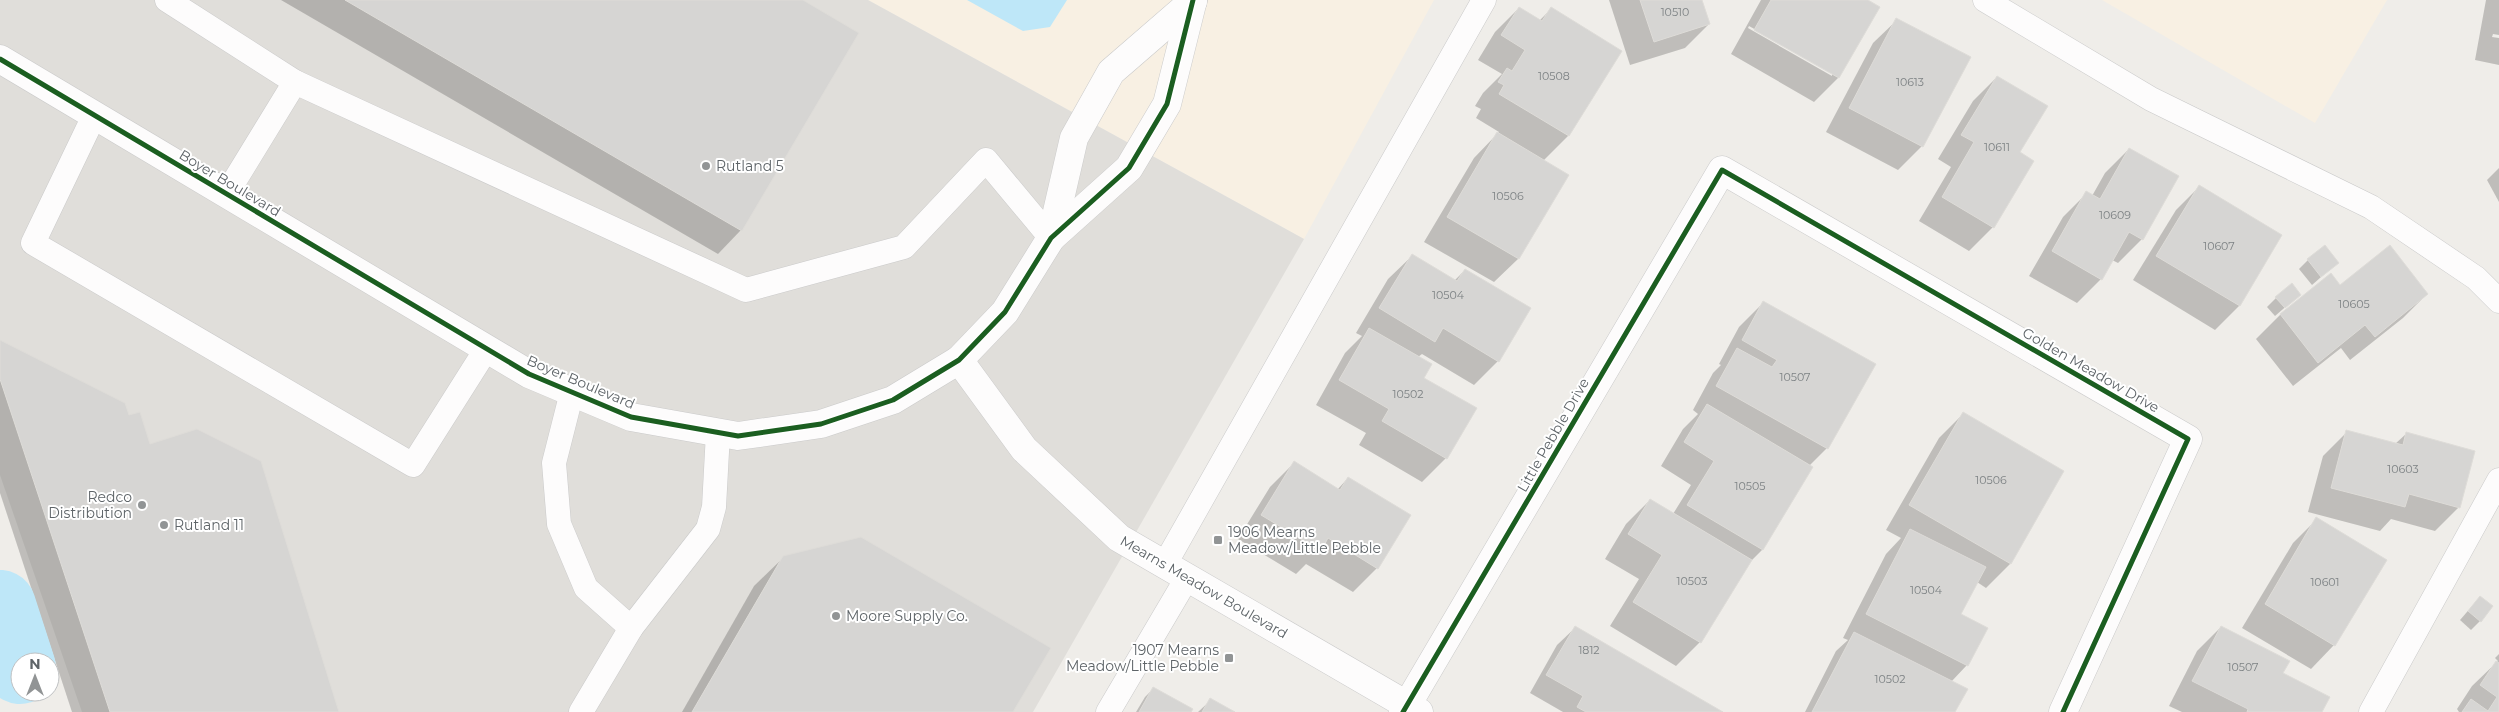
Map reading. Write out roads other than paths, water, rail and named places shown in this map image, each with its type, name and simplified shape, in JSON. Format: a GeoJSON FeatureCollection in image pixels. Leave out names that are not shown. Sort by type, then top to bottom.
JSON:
{"type":"FeatureCollection","features":[{"type":"Feature","properties":{"kind":"street","name":"Boyer Boulevard"},"geometry":{"type":"LineString","coordinates":[[1051,238],[1074,138],[1111,72],[1193,1]]}},
{"type":"Feature","properties":{"kind":"street","name":"Boyer Boulevard"},"geometry":{"type":"LineString","coordinates":[[0,59],[529,374],[631,417],[738,436],[821,424],[894,400],[959,360],[1005,312],[1051,238],[1129,168],[1167,104],[1193,1]]}},
{"type":"Feature","properties":{"kind":"street","name":"Little Pebble Drive"},"geometry":{"type":"LineString","coordinates":[[1410,710],[1722,170]]}},
{"type":"Feature","properties":{"kind":"street","name":"Golden Meadow Drive"},"geometry":{"type":"LineString","coordinates":[[1722,170],[2188,440],[2063,712]]}},
{"type":"Feature","properties":{"kind":"street","name":"Mearns Meadow Boulevard"},"geometry":{"type":"LineString","coordinates":[[959,360],[1024,449],[1119,538],[1410,710]]}},
{"type":"Feature","properties":{"kind":"lane"},"geometry":{"type":"LineString","coordinates":[[167,0],[295,82],[746,290],[904,247],[986,160],[1051,238]]}},
{"type":"Feature","properties":{"kind":"lane"},"geometry":{"type":"LineString","coordinates":[[1108,712],[1176,571],[1484,0]]}},
{"type":"Feature","properties":{"kind":"lane"},"geometry":{"type":"LineString","coordinates":[[1985,0],[2151,99],[2371,207],[2476,278],[2499,301]]}},
{"type":"Feature","properties":{"kind":"lane"},"geometry":{"type":"LineString","coordinates":[[227,194],[295,82]]}},
{"type":"Feature","properties":{"kind":"lane"},"geometry":{"type":"LineString","coordinates":[[94,116],[33,243],[41,248],[413,465],[487,348]]}},
{"type":"Feature","properties":{"kind":"lane"},"geometry":{"type":"LineString","coordinates":[[572,392],[554,463],[559,524],[586,588],[631,628]]}},
{"type":"Feature","properties":{"kind":"lane"},"geometry":{"type":"LineString","coordinates":[[581,712],[631,628],[708,528],[714,507],[718,433]]}},
{"type":"Feature","properties":{"kind":"lane"},"geometry":{"type":"LineString","coordinates":[[2371,712],[2499,480]]}},
{"type":"Feature","properties":{"kind":"water"},"geometry":{"type":"Polygon","coordinates":[[[967,0],[1067,0],[1050,27],[1023,31],[967,0]]]}},
{"type":"Feature","properties":{"kind":"waterway"},"geometry":{"type":"LineString","coordinates":[[0,606],[15,652]]}},
{"type":"Feature","properties":{"kind":"place","name":"Rutland 5"},"geometry":{"type":"Point","coordinates":[706,166]}},
{"type":"Feature","properties":{"kind":"place","name":"Redco Distribution"},"geometry":{"type":"Point","coordinates":[142,505]}},
{"type":"Feature","properties":{"kind":"place","name":"Rutland 11"},"geometry":{"type":"Point","coordinates":[164,525]}},
{"type":"Feature","properties":{"kind":"place","name":"1906 Mearns Meadow/Little Pebble"},"geometry":{"type":"Point","coordinates":[1218,540]}},
{"type":"Feature","properties":{"kind":"place","name":"Moore Supply Co."},"geometry":{"type":"Point","coordinates":[836,616]}},
{"type":"Feature","properties":{"kind":"place","name":"1907 Mearns Meadow/Little Pebble"},"geometry":{"type":"Point","coordinates":[1229,658]}}]}
